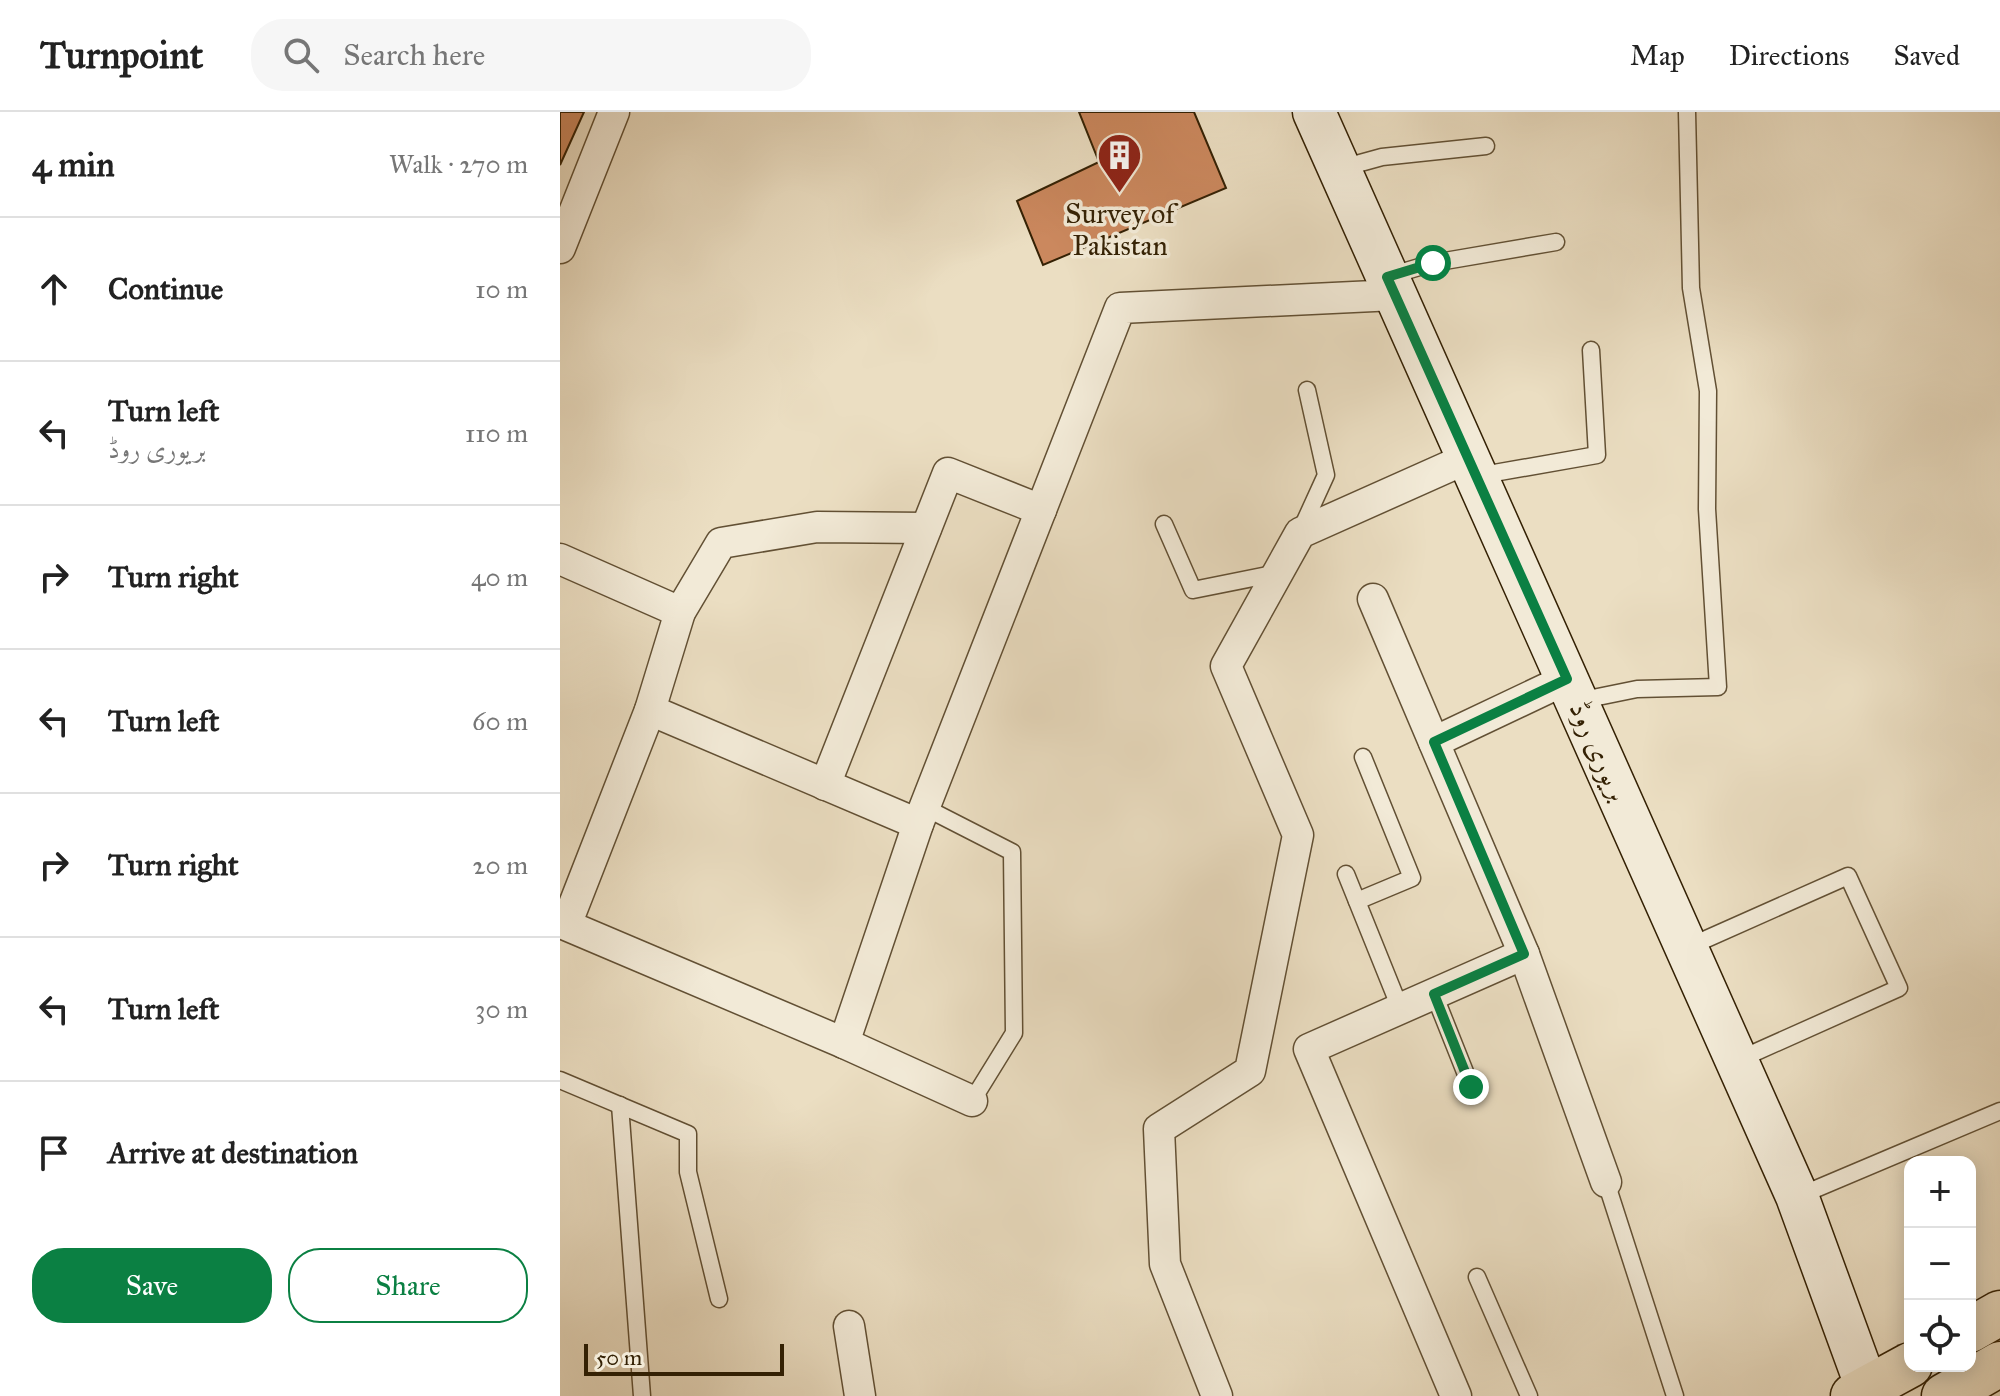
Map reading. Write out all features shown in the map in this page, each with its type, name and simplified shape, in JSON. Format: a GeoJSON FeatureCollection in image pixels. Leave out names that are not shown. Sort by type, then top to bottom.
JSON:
{"type":"FeatureCollection","features":[{"type":"Feature","properties":{"kind":"main road","name":"بریوری روڈ"},"geometry":{"type":"LineString","coordinates":[[1314,112],[1797,1196],[1863,1394]]}},
{"type":"Feature","properties":{"kind":"main road"},"geometry":{"type":"LineString","coordinates":[[1976,1327],[2000,1313]]}},
{"type":"Feature","properties":{"kind":"main road"},"geometry":{"type":"LineString","coordinates":[[1944,1396],[2000,1364]]}},
{"type":"Feature","properties":{"kind":"main road"},"geometry":{"type":"LineString","coordinates":[[1863,1394],[1904,1369]]}},
{"type":"Feature","properties":{"kind":"street"},"geometry":{"type":"LineString","coordinates":[[560,248],[614,112]]}},
{"type":"Feature","properties":{"kind":"street"},"geometry":{"type":"LineString","coordinates":[[844,1043],[921,815],[1120,308],[1391,286]]}},
{"type":"Feature","properties":{"kind":"street"},"geometry":{"type":"LineString","coordinates":[[1217,1396],[1165,1264],[1159,1129],[1250,1071],[1298,835],[1226,666],[1300,533],[1472,467]]}},
{"type":"Feature","properties":{"kind":"street"},"geometry":{"type":"LineString","coordinates":[[825,785],[948,473],[1041,510]]}},
{"type":"Feature","properties":{"kind":"street"},"geometry":{"type":"LineString","coordinates":[[926,528],[817,527],[721,543],[680,612],[650,710],[566,925],[972,1101]]}},
{"type":"Feature","properties":{"kind":"street"},"geometry":{"type":"LineString","coordinates":[[560,559],[680,612]]}},
{"type":"Feature","properties":{"kind":"street"},"geometry":{"type":"LineString","coordinates":[[1373,599],[1524,954],[1606,1182]]}},
{"type":"Feature","properties":{"kind":"street"},"geometry":{"type":"LineString","coordinates":[[1434,742],[1571,690]]}},
{"type":"Feature","properties":{"kind":"street"},"geometry":{"type":"LineString","coordinates":[[650,710],[825,785],[921,815]]}},
{"type":"Feature","properties":{"kind":"street"},"geometry":{"type":"LineString","coordinates":[[1456,1396],[1309,1049],[1524,954]]}},
{"type":"Feature","properties":{"kind":"street"},"geometry":{"type":"LineString","coordinates":[[849,1326],[860,1396]]}},
{"type":"Feature","properties":{"kind":"lane"},"geometry":{"type":"LineString","coordinates":[[1571,690],[1718,687],[1707,509],[1708,391],[1691,288],[1687,112]]}},
{"type":"Feature","properties":{"kind":"lane"},"geometry":{"type":"LineString","coordinates":[[1339,169],[1382,157],[1486,146]]}},
{"type":"Feature","properties":{"kind":"lane"},"geometry":{"type":"LineString","coordinates":[[1391,286],[1433,263],[1556,242]]}},
{"type":"Feature","properties":{"kind":"lane"},"geometry":{"type":"LineString","coordinates":[[1472,467],[1597,455],[1591,350]]}},
{"type":"Feature","properties":{"kind":"lane"},"geometry":{"type":"LineString","coordinates":[[1300,533],[1326,475],[1307,390]]}},
{"type":"Feature","properties":{"kind":"lane"},"geometry":{"type":"LineString","coordinates":[[1164,524],[1193,590],[1278,573]]}},
{"type":"Feature","properties":{"kind":"lane"},"geometry":{"type":"LineString","coordinates":[[1357,901],[1412,878],[1363,757]]}},
{"type":"Feature","properties":{"kind":"lane"},"geometry":{"type":"LineString","coordinates":[[921,815],[1012,852],[1014,1033],[972,1101]]}},
{"type":"Feature","properties":{"kind":"lane"},"geometry":{"type":"LineString","coordinates":[[1346,874],[1400,1008]]}},
{"type":"Feature","properties":{"kind":"lane"},"geometry":{"type":"LineString","coordinates":[[1686,948],[1848,876],[1899,988],[1737,1061]]}},
{"type":"Feature","properties":{"kind":"lane"},"geometry":{"type":"LineString","coordinates":[[1434,994],[1471,1087]]}},
{"type":"Feature","properties":{"kind":"lane"},"geometry":{"type":"LineString","coordinates":[[560,1080],[688,1134],[688,1172],[719,1299]]}},
{"type":"Feature","properties":{"kind":"lane"},"geometry":{"type":"LineString","coordinates":[[620,1105],[642,1396]]}},
{"type":"Feature","properties":{"kind":"lane"},"geometry":{"type":"LineString","coordinates":[[1797,1196],[2000,1111]]}},
{"type":"Feature","properties":{"kind":"lane"},"geometry":{"type":"LineString","coordinates":[[1606,1182],[1675,1396]]}},
{"type":"Feature","properties":{"kind":"lane"},"geometry":{"type":"LineString","coordinates":[[1477,1277],[1529,1396]]}},
{"type":"Feature","properties":{"kind":"building"},"geometry":{"type":"Polygon","coordinates":[[[560,112],[584,112],[560,165],[560,112]]]}},
{"type":"Feature","properties":{"kind":"building","name":"Survey of Pakistan"},"geometry":{"type":"Polygon","coordinates":[[[1079,112],[1194,112],[1226,188],[1043,265],[1017,201],[1099,162],[1079,112]]]}},
{"type":"Feature","properties":{"kind":"place","name":"Survey of Pakistan"},"geometry":{"type":"Point","coordinates":[1120,195]}},
{"type":"Feature","properties":{"kind":"route"},"geometry":{"type":"LineString","coordinates":[[1433,263],[1387,277],[1567,679],[1434,742],[1524,954],[1434,994],[1471,1087]]}}]}
